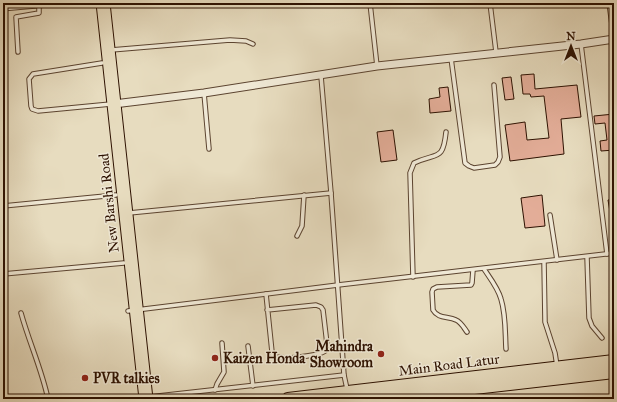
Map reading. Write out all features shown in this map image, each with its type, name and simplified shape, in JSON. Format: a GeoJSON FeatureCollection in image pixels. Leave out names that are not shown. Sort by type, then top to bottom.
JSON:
{"type":"FeatureCollection","features":[{"type":"Feature","properties":{"kind":"highway","name":"New Barshi Road"},"geometry":{"type":"LineString","coordinates":[[95,3],[102,63],[110,104],[126,213],[132,311]]}},
{"type":"Feature","properties":{"kind":"highway","name":"New Barshi Road"},"geometry":{"type":"LineString","coordinates":[[103,3],[108,50],[116,194],[124,264],[132,311],[143,398]]}},
{"type":"Feature","properties":{"kind":"main road","name":"Main Road Latur"},"geometry":{"type":"LineString","coordinates":[[288,399],[614,361]]}},
{"type":"Feature","properties":{"kind":"main road","name":"Main Road Latur"},"geometry":{"type":"LineString","coordinates":[[378,399],[614,372]]}},
{"type":"Feature","properties":{"kind":"street"},"geometry":{"type":"LineString","coordinates":[[3,6],[49,3]]}},
{"type":"Feature","properties":{"kind":"street"},"geometry":{"type":"LineString","coordinates":[[110,104],[204,93],[321,76],[377,66],[581,44],[614,39]]}},
{"type":"Feature","properties":{"kind":"lane"},"geometry":{"type":"LineString","coordinates":[[370,3],[377,66]]}},
{"type":"Feature","properties":{"kind":"lane"},"geometry":{"type":"LineString","coordinates":[[490,3],[496,52]]}},
{"type":"Feature","properties":{"kind":"lane"},"geometry":{"type":"LineString","coordinates":[[609,3],[614,39]]}},
{"type":"Feature","properties":{"kind":"lane"},"geometry":{"type":"LineString","coordinates":[[18,52],[16,17],[39,12],[39,4]]}},
{"type":"Feature","properties":{"kind":"lane"},"geometry":{"type":"LineString","coordinates":[[108,50],[230,40],[246,41],[253,44]]}},
{"type":"Feature","properties":{"kind":"lane"},"geometry":{"type":"LineString","coordinates":[[581,44],[607,254]]}},
{"type":"Feature","properties":{"kind":"lane"},"geometry":{"type":"LineString","coordinates":[[452,58],[465,163],[474,168],[495,164],[498,162],[500,157],[494,85]]}},
{"type":"Feature","properties":{"kind":"lane"},"geometry":{"type":"LineString","coordinates":[[102,63],[33,74],[29,79],[31,106],[32,109],[38,111],[110,104]]}},
{"type":"Feature","properties":{"kind":"lane"},"geometry":{"type":"LineString","coordinates":[[321,76],[344,375],[347,391]]}},
{"type":"Feature","properties":{"kind":"lane"},"geometry":{"type":"LineString","coordinates":[[204,93],[209,149]]}},
{"type":"Feature","properties":{"kind":"lane"},"geometry":{"type":"LineString","coordinates":[[413,277],[410,173],[414,163],[439,154],[443,151],[446,132]]}},
{"type":"Feature","properties":{"kind":"lane"},"geometry":{"type":"LineString","coordinates":[[126,213],[331,193]]}},
{"type":"Feature","properties":{"kind":"lane"},"geometry":{"type":"LineString","coordinates":[[3,206],[116,194]]}},
{"type":"Feature","properties":{"kind":"lane"},"geometry":{"type":"LineString","coordinates":[[297,236],[302,226],[304,195]]}},
{"type":"Feature","properties":{"kind":"lane"},"geometry":{"type":"LineString","coordinates":[[550,215],[557,260]]}},
{"type":"Feature","properties":{"kind":"lane"},"geometry":{"type":"LineString","coordinates":[[132,311],[338,285],[614,254]]}},
{"type":"Feature","properties":{"kind":"lane"},"geometry":{"type":"LineString","coordinates":[[587,257],[589,318],[592,326],[602,338]]}},
{"type":"Feature","properties":{"kind":"lane"},"geometry":{"type":"LineString","coordinates":[[544,262],[545,322],[558,367]]}},
{"type":"Feature","properties":{"kind":"lane"},"geometry":{"type":"LineString","coordinates":[[3,274],[124,264]]}},
{"type":"Feature","properties":{"kind":"lane"},"geometry":{"type":"LineString","coordinates":[[484,268],[501,299],[506,349]]}},
{"type":"Feature","properties":{"kind":"lane"},"geometry":{"type":"LineString","coordinates":[[467,332],[456,320],[439,316],[434,313],[432,292],[436,287],[471,285],[473,270]]}},
{"type":"Feature","properties":{"kind":"lane"},"geometry":{"type":"LineString","coordinates":[[266,294],[267,310],[273,356],[280,358],[318,354],[325,351],[327,344],[323,310],[321,307],[316,305],[267,310]]}},
{"type":"Feature","properties":{"kind":"lane"},"geometry":{"type":"LineString","coordinates":[[21,313],[27,334],[40,365],[48,399]]}},
{"type":"Feature","properties":{"kind":"lane"},"geometry":{"type":"LineString","coordinates":[[215,390],[224,372],[222,343]]}},
{"type":"Feature","properties":{"kind":"lane"},"geometry":{"type":"LineString","coordinates":[[248,346],[253,386]]}},
{"type":"Feature","properties":{"kind":"lane"},"geometry":{"type":"LineString","coordinates":[[143,398],[344,375]]}},
{"type":"Feature","properties":{"kind":"building"},"geometry":{"type":"Polygon","coordinates":[[[534,74],[535,89],[577,85],[581,117],[561,119],[564,154],[510,161],[505,125],[525,122],[527,140],[549,138],[544,96],[531,97],[530,94],[523,94],[521,75],[534,74]]]}},
{"type":"Feature","properties":{"kind":"building"},"geometry":{"type":"Polygon","coordinates":[[[511,77],[514,99],[505,100],[502,78],[511,77]]]}},
{"type":"Feature","properties":{"kind":"building"},"geometry":{"type":"Polygon","coordinates":[[[448,87],[451,111],[430,113],[429,99],[440,97],[439,88],[448,87]]]}},
{"type":"Feature","properties":{"kind":"building"},"geometry":{"type":"Polygon","coordinates":[[[614,114],[614,150],[601,151],[600,141],[607,140],[605,123],[595,124],[594,116],[614,114]]]}},
{"type":"Feature","properties":{"kind":"building"},"geometry":{"type":"Polygon","coordinates":[[[393,130],[397,160],[381,162],[377,132],[393,130]]]}},
{"type":"Feature","properties":{"kind":"building"},"geometry":{"type":"Polygon","coordinates":[[[542,195],[545,226],[525,228],[521,198],[542,195]]]}},
{"type":"Feature","properties":{"kind":"building"},"geometry":{"type":"Polygon","coordinates":[[[614,199],[614,218],[611,218],[608,200],[614,199]]]}},
{"type":"Feature","properties":{"kind":"place","name":"Mahindra Showroom"},"geometry":{"type":"Point","coordinates":[381,354]}},
{"type":"Feature","properties":{"kind":"place","name":"Kaizen Honda"},"geometry":{"type":"Point","coordinates":[215,358]}},
{"type":"Feature","properties":{"kind":"place","name":"PVR talkies"},"geometry":{"type":"Point","coordinates":[85,378]}}]}
